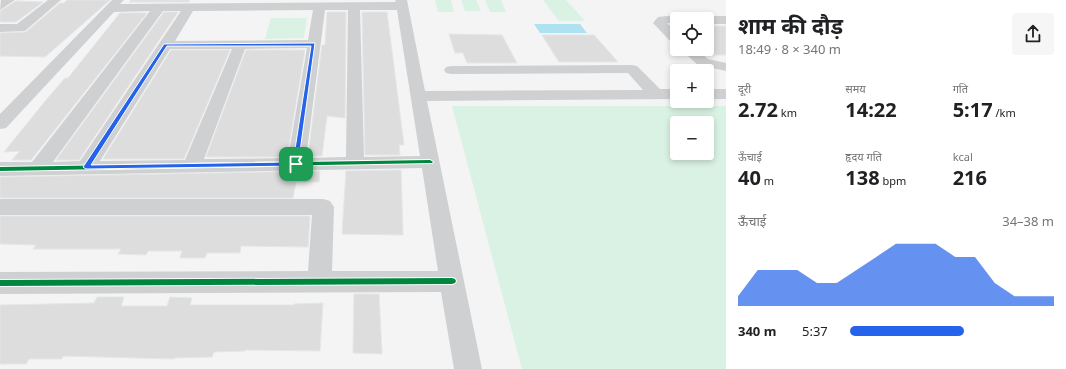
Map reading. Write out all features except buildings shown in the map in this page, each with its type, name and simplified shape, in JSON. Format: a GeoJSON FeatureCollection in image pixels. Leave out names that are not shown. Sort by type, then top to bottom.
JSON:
{"type":"FeatureCollection","features":[{"type":"Feature","properties":{"kind":"street"},"geometry":{"type":"LineString","coordinates":[[0,6],[9,0]]}},
{"type":"Feature","properties":{"kind":"street"},"geometry":{"type":"LineString","coordinates":[[0,28],[20,28],[55,0]]}},
{"type":"Feature","properties":{"kind":"street"},"geometry":{"type":"LineString","coordinates":[[0,124],[114,4],[160,8],[320,6],[401,3],[468,369]]}},
{"type":"Feature","properties":{"kind":"street"},"geometry":{"type":"LineString","coordinates":[[355,163],[363,4]]}},
{"type":"Feature","properties":{"kind":"street"},"geometry":{"type":"LineString","coordinates":[[296,164],[320,6]]}},
{"type":"Feature","properties":{"kind":"street"},"geometry":{"type":"LineString","coordinates":[[86,167],[190,7]]}},
{"type":"Feature","properties":{"kind":"street"},"geometry":{"type":"LineString","coordinates":[[38,168],[160,8]]}},
{"type":"Feature","properties":{"kind":"street"},"geometry":{"type":"LineString","coordinates":[[670,19],[662,20],[659,23],[670,33]]}},
{"type":"Feature","properties":{"kind":"street"},"geometry":{"type":"LineString","coordinates":[[714,20],[726,20]]}},
{"type":"Feature","properties":{"kind":"street"},"geometry":{"type":"LineString","coordinates":[[166,45],[314,44]]}},
{"type":"Feature","properties":{"kind":"street"},"geometry":{"type":"LineString","coordinates":[[192,166],[240,45]]}},
{"type":"Feature","properties":{"kind":"street"},"geometry":{"type":"LineString","coordinates":[[696,56],[704,62],[726,67]]}},
{"type":"Feature","properties":{"kind":"street"},"geometry":{"type":"LineString","coordinates":[[451,70],[632,69],[656,94]]}},
{"type":"Feature","properties":{"kind":"street"},"geometry":{"type":"LineString","coordinates":[[536,70],[551,95]]}},
{"type":"Feature","properties":{"kind":"street"},"geometry":{"type":"LineString","coordinates":[[418,96],[670,94]]}},
{"type":"Feature","properties":{"kind":"street"},"geometry":{"type":"LineString","coordinates":[[714,94],[726,94]]}},
{"type":"Feature","properties":{"kind":"street"},"geometry":{"type":"LineString","coordinates":[[0,169],[430,162]]}},
{"type":"Feature","properties":{"kind":"street"},"geometry":{"type":"LineString","coordinates":[[0,207],[323,208],[318,282]]}},
{"type":"Feature","properties":{"kind":"street"},"geometry":{"type":"LineString","coordinates":[[0,283],[452,281]]}},
{"type":"Feature","properties":{"kind":"green space"},"geometry":{"type":"Polygon","coordinates":[[[435,0],[451,0],[454,12],[438,12],[435,0]]]}},
{"type":"Feature","properties":{"kind":"green space"},"geometry":{"type":"Polygon","coordinates":[[[461,0],[476,0],[481,11],[465,11],[461,0]]]}},
{"type":"Feature","properties":{"kind":"green space"},"geometry":{"type":"Polygon","coordinates":[[[485,0],[501,0],[506,12],[490,12],[485,0]]]}},
{"type":"Feature","properties":{"kind":"green space"},"geometry":{"type":"Polygon","coordinates":[[[543,0],[566,0],[585,21],[559,21],[543,0]]]}},
{"type":"Feature","properties":{"kind":"green space"},"geometry":{"type":"Polygon","coordinates":[[[271,18],[307,18],[304,38],[265,39],[271,18]]]}},
{"type":"Feature","properties":{"kind":"green space"},"geometry":{"type":"Polygon","coordinates":[[[452,106],[670,106],[670,108],[714,108],[714,106],[726,106],[726,369],[522,369],[452,106]]]}},
{"type":"Feature","properties":{"kind":"water"},"geometry":{"type":"Polygon","coordinates":[[[534,24],[580,24],[587,33],[540,33],[534,24]]]}},
{"type":"Feature","properties":{"kind":"cycle path"},"geometry":{"type":"LineString","coordinates":[[0,169],[430,162]]}},
{"type":"Feature","properties":{"kind":"cycle path"},"geometry":{"type":"LineString","coordinates":[[0,283],[452,281]]}},
{"type":"Feature","properties":{"kind":"route"},"geometry":{"type":"LineString","coordinates":[[314,44],[296,164],[192,166],[86,167],[166,45],[314,44]]}}]}
